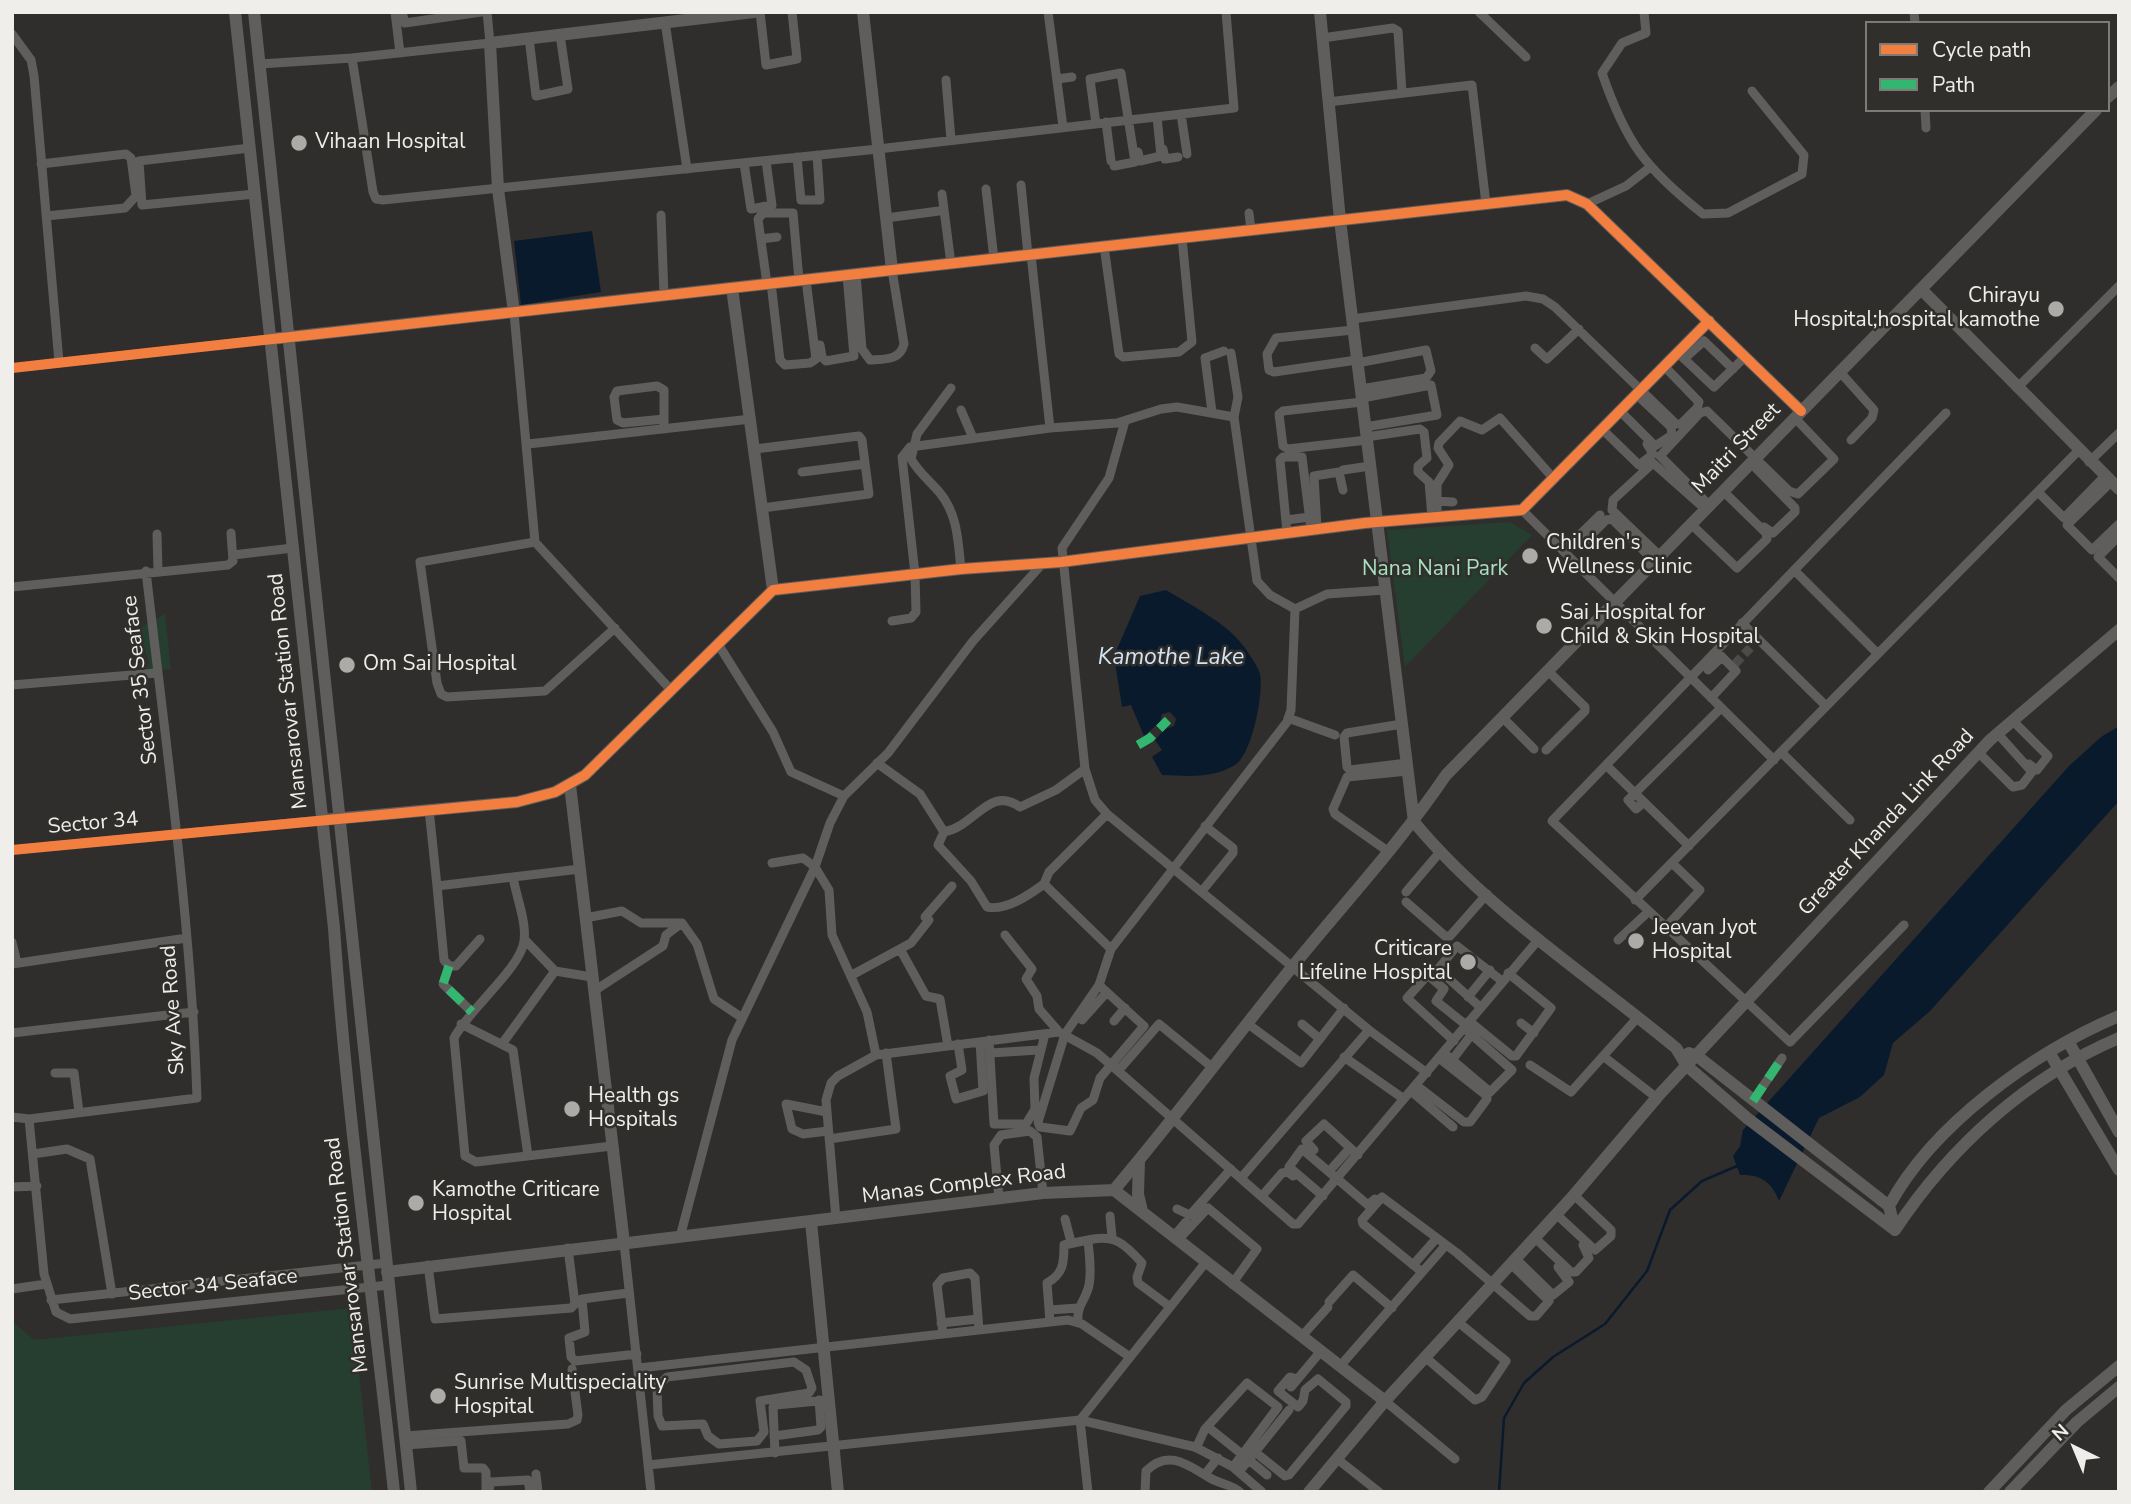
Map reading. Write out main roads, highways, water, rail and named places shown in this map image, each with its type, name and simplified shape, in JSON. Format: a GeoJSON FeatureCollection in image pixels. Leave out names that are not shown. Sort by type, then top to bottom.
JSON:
{"type":"FeatureCollection","features":[{"type":"Feature","properties":{"kind":"water"},"geometry":{"type":"Polygon","coordinates":[[[592,231],[601,292],[521,305],[514,241],[592,231]]]}},
{"type":"Feature","properties":{"kind":"water","name":"Kamothe Lake"},"geometry":{"type":"Polygon","coordinates":[[[1166,590],[1231,632],[1247,651],[1260,674],[1258,709],[1247,749],[1235,765],[1218,773],[1200,776],[1162,775],[1152,757],[1162,750],[1155,740],[1165,729],[1174,726],[1176,719],[1170,712],[1162,714],[1160,722],[1144,736],[1131,705],[1122,707],[1114,656],[1140,596],[1166,590]]]}},
{"type":"Feature","properties":{"kind":"water"},"geometry":{"type":"Polygon","coordinates":[[[2119,726],[2119,801],[1930,1011],[1893,1043],[1884,1075],[1860,1097],[1819,1118],[1779,1201],[1764,1180],[1740,1175],[1733,1156],[1740,1146],[1743,1130],[2069,766],[2101,737],[2119,726]]]}},
{"type":"Feature","properties":{"kind":"waterway"},"geometry":{"type":"LineString","coordinates":[[1499,1492],[1504,1418],[1524,1383],[1553,1357],[1605,1324],[1647,1271],[1670,1210],[1702,1181],[1737,1166]]}},
{"type":"Feature","properties":{"kind":"tunnel"},"geometry":{"type":"LineString","coordinates":[[1735,664],[1752,646]]}},
{"type":"Feature","properties":{"kind":"place","name":"Vihaan Hospital"},"geometry":{"type":"Point","coordinates":[299,143]}},
{"type":"Feature","properties":{"kind":"place","name":"Chirayu Hospital;hospital kamothe"},"geometry":{"type":"Point","coordinates":[2056,309]}},
{"type":"Feature","properties":{"kind":"place","name":"Children's Wellness Clinic"},"geometry":{"type":"Point","coordinates":[1530,556]}},
{"type":"Feature","properties":{"kind":"place","name":"Sai Hospital for Child & Skin Hospital"},"geometry":{"type":"Point","coordinates":[1544,626]}},
{"type":"Feature","properties":{"kind":"place","name":"Om Sai Hospital"},"geometry":{"type":"Point","coordinates":[347,665]}},
{"type":"Feature","properties":{"kind":"place","name":"Jeevan Jyot Hospital"},"geometry":{"type":"Point","coordinates":[1636,941]}},
{"type":"Feature","properties":{"kind":"place","name":"Criticare Lifeline Hospital"},"geometry":{"type":"Point","coordinates":[1468,962]}},
{"type":"Feature","properties":{"kind":"place","name":"Health gs Hospitals"},"geometry":{"type":"Point","coordinates":[572,1109]}},
{"type":"Feature","properties":{"kind":"place","name":"Kamothe Criticare Hospital"},"geometry":{"type":"Point","coordinates":[416,1203]}},
{"type":"Feature","properties":{"kind":"place","name":"Sunrise Multispeciality Hospital"},"geometry":{"type":"Point","coordinates":[438,1396]}},
{"type":"Feature","properties":{"kind":"park label","name":"Nana Nani Park"},"geometry":{"type":"Point","coordinates":[1435,570]}}]}
